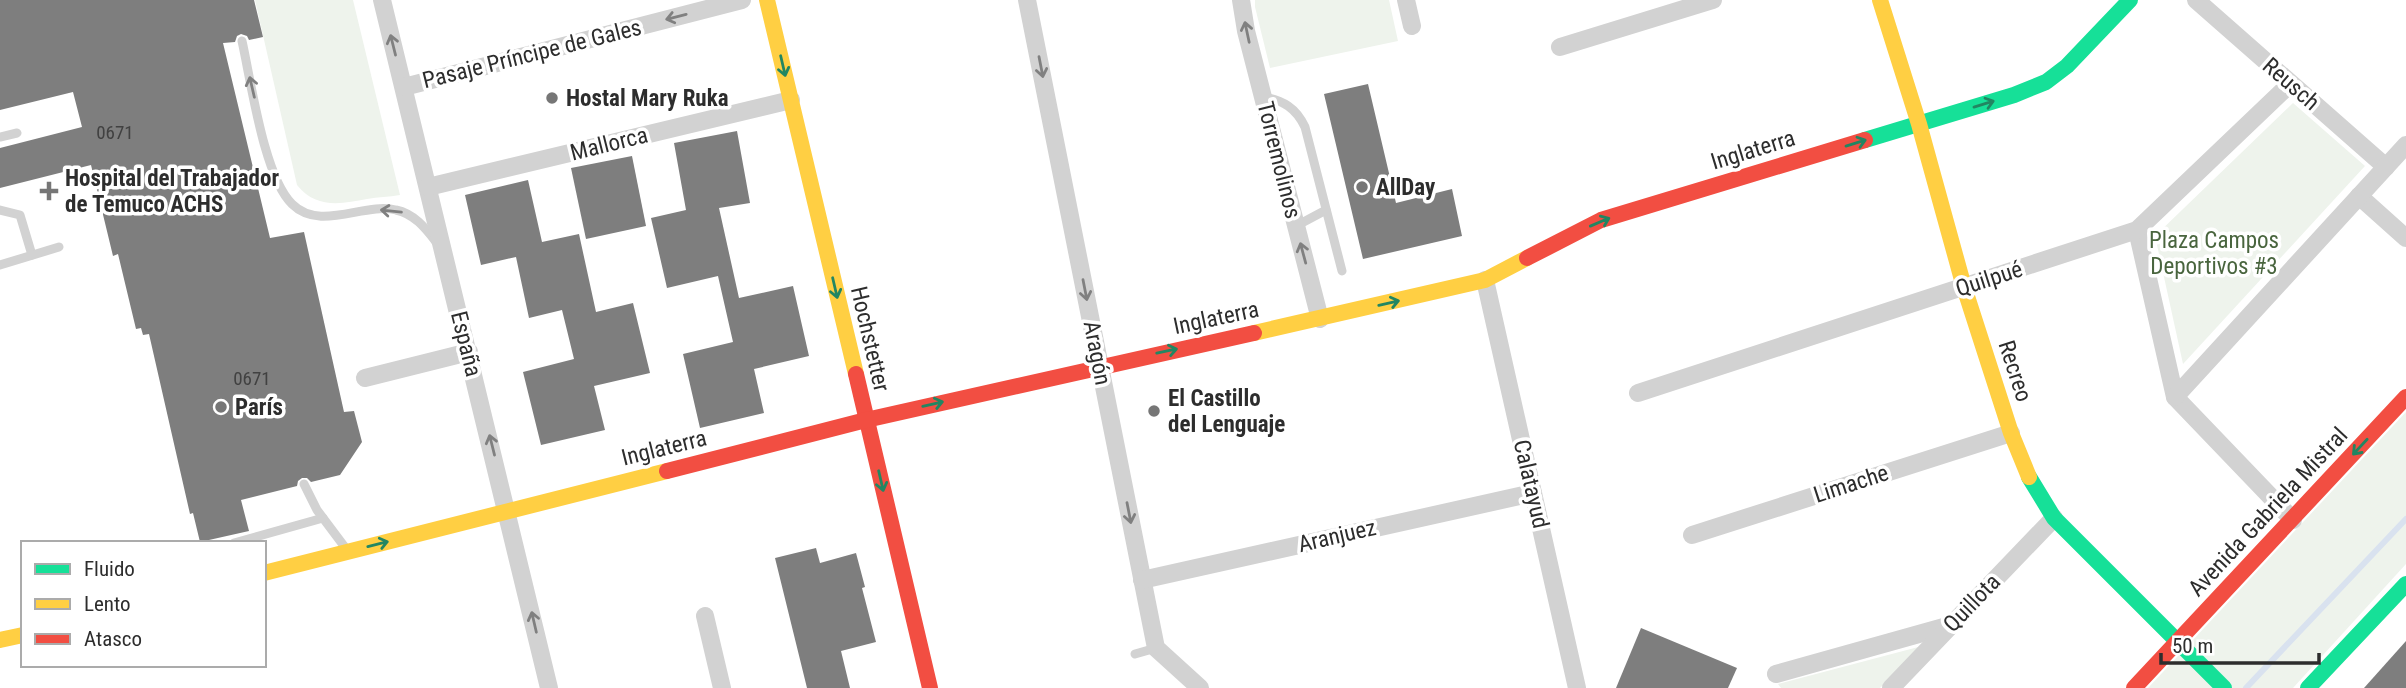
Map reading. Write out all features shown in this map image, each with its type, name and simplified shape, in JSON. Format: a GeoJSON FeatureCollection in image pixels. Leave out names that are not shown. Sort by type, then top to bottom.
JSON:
{"type":"FeatureCollection","features":[{"type":"Feature","properties":{"kind":"street","name":"España"},"geometry":{"type":"LineString","coordinates":[[382,0],[549,688]]}},
{"type":"Feature","properties":{"kind":"street","name":"Pasaje Príncipe de Gales"},"geometry":{"type":"LineString","coordinates":[[404,87],[742,0]]}},
{"type":"Feature","properties":{"kind":"street","name":"Hochstetter"},"geometry":{"type":"LineString","coordinates":[[767,0],[930,688]]}},
{"type":"Feature","properties":{"kind":"street","name":"Aragón"},"geometry":{"type":"LineString","coordinates":[[1027,0],[1156,648]]}},
{"type":"Feature","properties":{"kind":"street","name":"Torremolinos"},"geometry":{"type":"LineString","coordinates":[[1241,0],[1246,31],[1321,319]]}},
{"type":"Feature","properties":{"kind":"street"},"geometry":{"type":"LineString","coordinates":[[1406,0],[1412,26]]}},
{"type":"Feature","properties":{"kind":"street"},"geometry":{"type":"LineString","coordinates":[[1560,47],[1713,0]]}},
{"type":"Feature","properties":{"kind":"street","name":"Recreo"},"geometry":{"type":"LineString","coordinates":[[1880,0],[1919,124],[1965,287],[2011,433],[2028,476],[2054,518],[2219,683]]}},
{"type":"Feature","properties":{"kind":"street","name":"Inglaterra"},"geometry":{"type":"LineString","coordinates":[[266,572],[866,420],[1485,280],[1601,220],[1919,124],[2046,82],[2067,66],[2130,0]]}},
{"type":"Feature","properties":{"kind":"street","name":"Reusch"},"geometry":{"type":"LineString","coordinates":[[2196,0],[2385,167]]}},
{"type":"Feature","properties":{"kind":"street","name":"Quilpué"},"geometry":{"type":"LineString","coordinates":[[1638,393],[2137,230],[2290,83]]}},
{"type":"Feature","properties":{"kind":"street","name":"Mallorca"},"geometry":{"type":"LineString","coordinates":[[428,187],[790,100]]}},
{"type":"Feature","properties":{"kind":"street"},"geometry":{"type":"LineString","coordinates":[[2175,397],[2406,145]]}},
{"type":"Feature","properties":{"kind":"street"},"geometry":{"type":"LineString","coordinates":[[2359,196],[2406,238]]}},
{"type":"Feature","properties":{"kind":"street"},"geometry":{"type":"LineString","coordinates":[[2137,230],[2175,397],[2293,520]]}},
{"type":"Feature","properties":{"kind":"street","name":"Calatayud"},"geometry":{"type":"LineString","coordinates":[[1485,280],[1577,688]]}},
{"type":"Feature","properties":{"kind":"street"},"geometry":{"type":"LineString","coordinates":[[365,378],[469,352]]}},
{"type":"Feature","properties":{"kind":"street","name":"Avenida Gabriela Mistral"},"geometry":{"type":"LineString","coordinates":[[2134,688],[2406,397]]}},
{"type":"Feature","properties":{"kind":"street","name":"Limache"},"geometry":{"type":"LineString","coordinates":[[1692,535],[2011,433]]}},
{"type":"Feature","properties":{"kind":"street","name":"Aranjuez"},"geometry":{"type":"LineString","coordinates":[[1142,580],[1533,493]]}},
{"type":"Feature","properties":{"kind":"street","name":"Quillota"},"geometry":{"type":"LineString","coordinates":[[1891,688],[2054,518]]}},
{"type":"Feature","properties":{"kind":"street"},"geometry":{"type":"LineString","coordinates":[[2308,688],[2406,584]]}},
{"type":"Feature","properties":{"kind":"street"},"geometry":{"type":"LineString","coordinates":[[705,616],[720,688]]}},
{"type":"Feature","properties":{"kind":"street"},"geometry":{"type":"LineString","coordinates":[[1776,674],[1951,625]]}},
{"type":"Feature","properties":{"kind":"street"},"geometry":{"type":"LineString","coordinates":[[0,640],[21,635]]}},
{"type":"Feature","properties":{"kind":"street"},"geometry":{"type":"LineString","coordinates":[[1156,648],[1200,688]]}},
{"type":"Feature","properties":{"kind":"lane"},"geometry":{"type":"LineString","coordinates":[[242,41],[266,147],[277,181],[292,204],[299,210],[324,215],[396,210],[415,219],[443,250]]}},
{"type":"Feature","properties":{"kind":"lane"},"geometry":{"type":"LineString","coordinates":[[1263,97],[1291,107],[1301,119],[1342,271]]}},
{"type":"Feature","properties":{"kind":"lane"},"geometry":{"type":"LineString","coordinates":[[0,137],[17,133]]}},
{"type":"Feature","properties":{"kind":"lane"},"geometry":{"type":"LineString","coordinates":[[0,210],[20,215],[32,255]]}},
{"type":"Feature","properties":{"kind":"lane"},"geometry":{"type":"LineString","coordinates":[[1296,226],[1326,210]]}},
{"type":"Feature","properties":{"kind":"lane"},"geometry":{"type":"LineString","coordinates":[[0,265],[59,247]]}},
{"type":"Feature","properties":{"kind":"lane"},"geometry":{"type":"LineString","coordinates":[[304,484],[323,518],[348,552]]}},
{"type":"Feature","properties":{"kind":"lane"},"geometry":{"type":"LineString","coordinates":[[241,541],[323,518]]}},
{"type":"Feature","properties":{"kind":"lane"},"geometry":{"type":"LineString","coordinates":[[1135,654],[1156,648]]}},
{"type":"Feature","properties":{"kind":"green space"},"geometry":{"type":"Polygon","coordinates":[[[255,0],[353,0],[400,195],[329,203],[312,198],[297,185],[255,0]]]}},
{"type":"Feature","properties":{"kind":"green space"},"geometry":{"type":"Polygon","coordinates":[[[1255,0],[1389,0],[1398,41],[1270,68],[1255,0]]]}},
{"type":"Feature","properties":{"kind":"green space","name":"Plaza Campos Deportivos #3"},"geometry":{"type":"Polygon","coordinates":[[[2293,103],[2365,166],[2183,364],[2155,236],[2293,103]]]}},
{"type":"Feature","properties":{"kind":"green space"},"geometry":{"type":"Polygon","coordinates":[[[2406,412],[2406,564],[2293,688],[2148,688],[2406,412]]]}},
{"type":"Feature","properties":{"kind":"green space"},"geometry":{"type":"Polygon","coordinates":[[[1922,646],[1880,688],[1781,688],[1778,684],[1922,646]]]}},
{"type":"Feature","properties":{"kind":"building"},"geometry":{"type":"Polygon","coordinates":[[[0,0],[254,0],[263,37],[249,40],[241,34],[235,42],[223,43],[270,238],[304,232],[344,412],[354,411],[362,442],[340,475],[311,482],[302,478],[297,486],[241,500],[249,531],[200,541],[193,513],[190,514],[149,334],[143,335],[141,328],[136,329],[118,254],[113,256],[91,165],[0,188],[0,148],[82,127],[73,92],[0,110],[0,0]]]}},
{"type":"Feature","properties":{"kind":"building"},"geometry":{"type":"Polygon","coordinates":[[[1368,84],[1396,203],[1452,189],[1462,236],[1363,259],[1324,94],[1368,84]]]}},
{"type":"Feature","properties":{"kind":"building"},"geometry":{"type":"Polygon","coordinates":[[[737,131],[750,203],[719,208],[739,298],[793,286],[809,356],[754,369],[764,413],[700,428],[683,354],[733,342],[718,276],[667,288],[651,218],[686,210],[674,143],[737,131]]]}},
{"type":"Feature","properties":{"kind":"building"},"geometry":{"type":"Polygon","coordinates":[[[632,156],[646,226],[586,239],[571,168],[632,156]]]}},
{"type":"Feature","properties":{"kind":"building"},"geometry":{"type":"Polygon","coordinates":[[[528,180],[542,242],[579,234],[596,312],[633,303],[650,373],[594,386],[605,430],[541,445],[523,372],[574,359],[562,310],[529,318],[516,257],[481,265],[465,195],[528,180]]]}},
{"type":"Feature","properties":{"kind":"building"},"geometry":{"type":"Polygon","coordinates":[[[816,548],[820,563],[856,553],[865,587],[862,588],[876,642],[841,651],[850,688],[807,688],[775,558],[816,548]]]}},
{"type":"Feature","properties":{"kind":"building"},"geometry":{"type":"Polygon","coordinates":[[[1641,628],[1737,668],[1728,688],[1616,688],[1641,628]]]}},
{"type":"Feature","properties":{"kind":"building"},"geometry":{"type":"Polygon","coordinates":[[[2406,641],[2406,688],[2364,688],[2406,641]]]}},
{"type":"Feature","properties":{"kind":"waterway"},"geometry":{"type":"LineString","coordinates":[[2246,688],[2406,519]]}},
{"type":"Feature","properties":{"kind":"traffic: fast"},"geometry":{"type":"LineString","coordinates":[[1865,140],[2014,95],[2046,82],[2067,66],[2130,0]]}},
{"type":"Feature","properties":{"kind":"traffic: fast"},"geometry":{"type":"LineString","coordinates":[[2029,477],[2054,518],[2224,688]]}},
{"type":"Feature","properties":{"kind":"traffic: fast"},"geometry":{"type":"LineString","coordinates":[[2308,688],[2406,584]]}},
{"type":"Feature","properties":{"kind":"traffic: slow"},"geometry":{"type":"LineString","coordinates":[[767,0],[856,374]]}},
{"type":"Feature","properties":{"kind":"traffic: slow"},"geometry":{"type":"LineString","coordinates":[[1880,0],[1919,124],[1964,287],[2011,433],[2029,477]]}},
{"type":"Feature","properties":{"kind":"traffic: slow"},"geometry":{"type":"LineString","coordinates":[[1254,333],[1485,280],[1527,258]]}},
{"type":"Feature","properties":{"kind":"traffic: slow"},"geometry":{"type":"LineString","coordinates":[[266,572],[667,471]]}},
{"type":"Feature","properties":{"kind":"traffic: slow"},"geometry":{"type":"LineString","coordinates":[[0,640],[21,635]]}},
{"type":"Feature","properties":{"kind":"traffic: jam"},"geometry":{"type":"LineString","coordinates":[[1527,258],[1601,220],[1865,140]]}},
{"type":"Feature","properties":{"kind":"traffic: jam"},"geometry":{"type":"LineString","coordinates":[[667,471],[866,420],[1254,333]]}},
{"type":"Feature","properties":{"kind":"traffic: jam"},"geometry":{"type":"LineString","coordinates":[[856,374],[930,688]]}},
{"type":"Feature","properties":{"kind":"traffic: jam"},"geometry":{"type":"LineString","coordinates":[[2134,688],[2406,397]]}},
{"type":"Feature","properties":{"kind":"place","name":"Hostal Mary Ruka"},"geometry":{"type":"Point","coordinates":[552,98]}},
{"type":"Feature","properties":{"kind":"place","name":"AllDay"},"geometry":{"type":"Point","coordinates":[1362,187]}},
{"type":"Feature","properties":{"kind":"place","name":"Hospital del Trabajador de Temuco ACHS"},"geometry":{"type":"Point","coordinates":[49,191]}},
{"type":"Feature","properties":{"kind":"place","name":"París"},"geometry":{"type":"Point","coordinates":[221,407]}},
{"type":"Feature","properties":{"kind":"place","name":"El Castillo del Lenguaje"},"geometry":{"type":"Point","coordinates":[1154,411]}}]}
